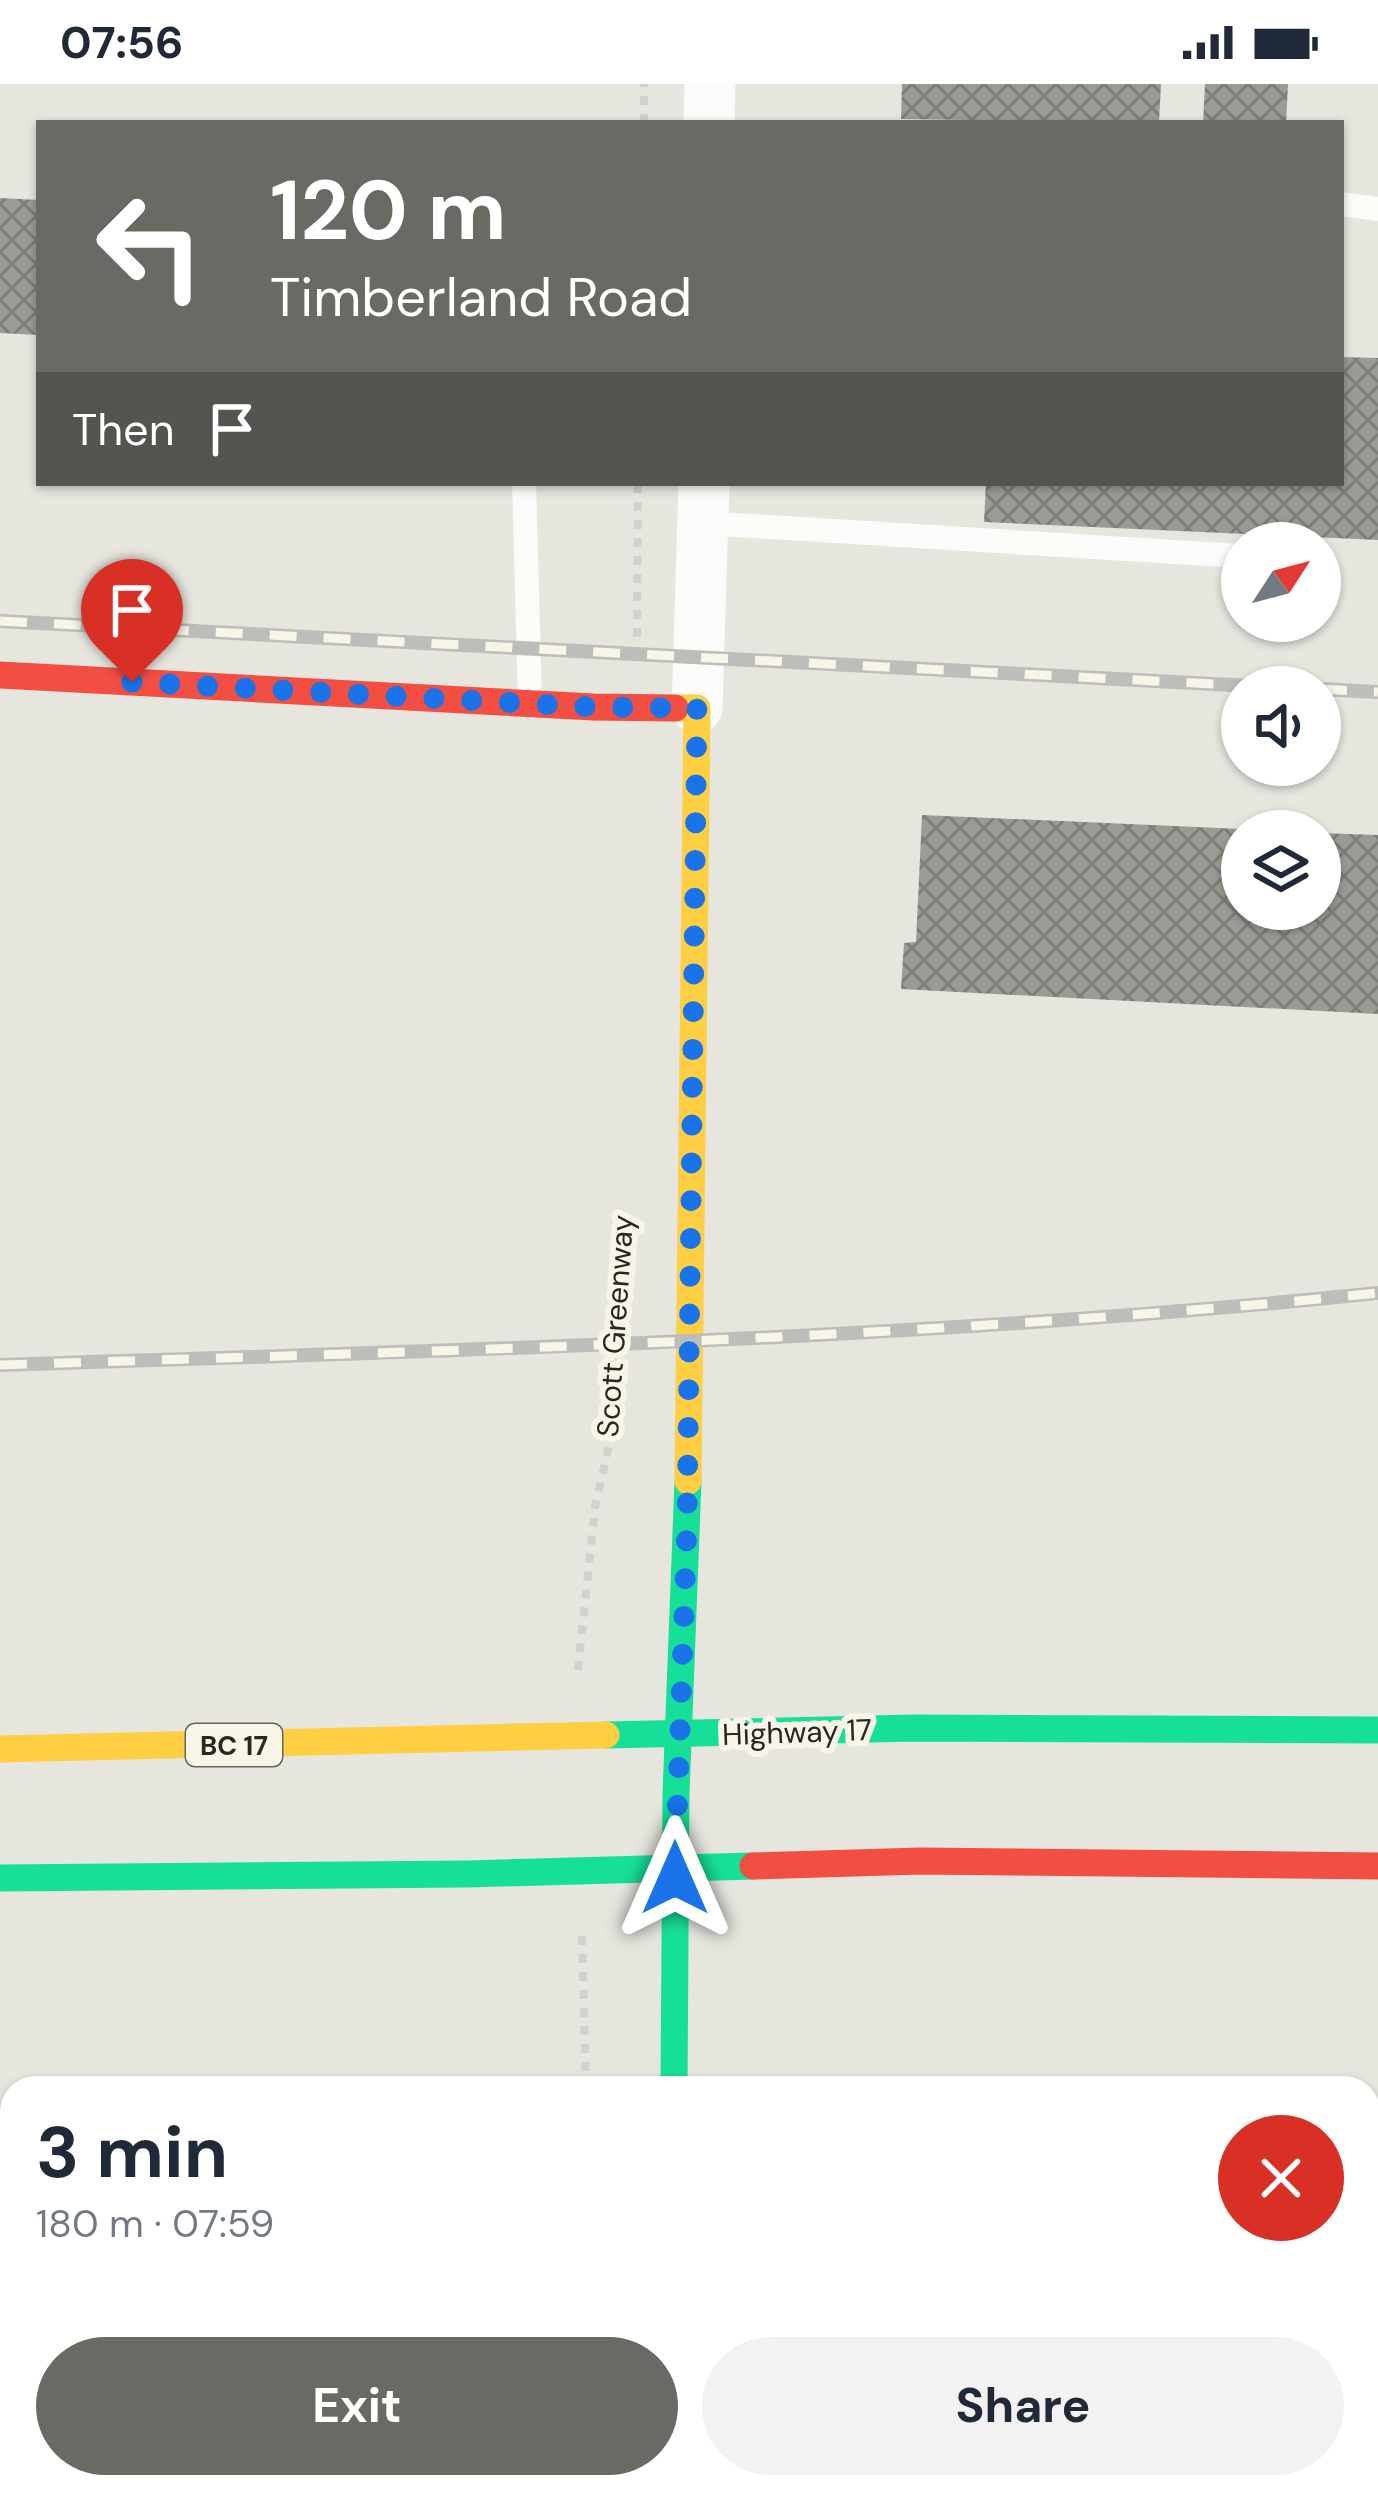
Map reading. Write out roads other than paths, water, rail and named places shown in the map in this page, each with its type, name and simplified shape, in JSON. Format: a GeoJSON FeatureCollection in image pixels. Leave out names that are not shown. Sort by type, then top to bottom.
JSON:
{"type":"FeatureCollection","features":[{"type":"Feature","properties":{"kind":"main road"},"geometry":{"type":"LineString","coordinates":[[0,675],[530,704],[697,708],[687,1525],[676,1794],[674,2076]]}},
{"type":"Feature","properties":{"kind":"main road","name":"Highway 17"},"geometry":{"type":"LineString","coordinates":[[0,1749],[914,1728],[1378,1730]]}},
{"type":"Feature","properties":{"kind":"main road"},"geometry":{"type":"LineString","coordinates":[[0,1879],[468,1874],[920,1862],[1378,1866]]}},
{"type":"Feature","properties":{"kind":"street"},"geometry":{"type":"LineString","coordinates":[[709,120],[710,84]]}},
{"type":"Feature","properties":{"kind":"street"},"geometry":{"type":"LineString","coordinates":[[697,708],[704,503]]}},
{"type":"Feature","properties":{"kind":"lane"},"geometry":{"type":"LineString","coordinates":[[1344,204],[1378,209]]}},
{"type":"Feature","properties":{"kind":"lane"},"geometry":{"type":"LineString","coordinates":[[524,486],[530,704]]}},
{"type":"Feature","properties":{"kind":"lane"},"geometry":{"type":"LineString","coordinates":[[704,503],[1221,554]]}},
{"type":"Feature","properties":{"kind":"railway"},"geometry":{"type":"LineString","coordinates":[[0,621],[1221,684]]}},
{"type":"Feature","properties":{"kind":"railway"},"geometry":{"type":"LineString","coordinates":[[1341,690],[1378,692]]}},
{"type":"Feature","properties":{"kind":"railway"},"geometry":{"type":"LineString","coordinates":[[0,1365],[862,1332],[1378,1293]]}}]}
